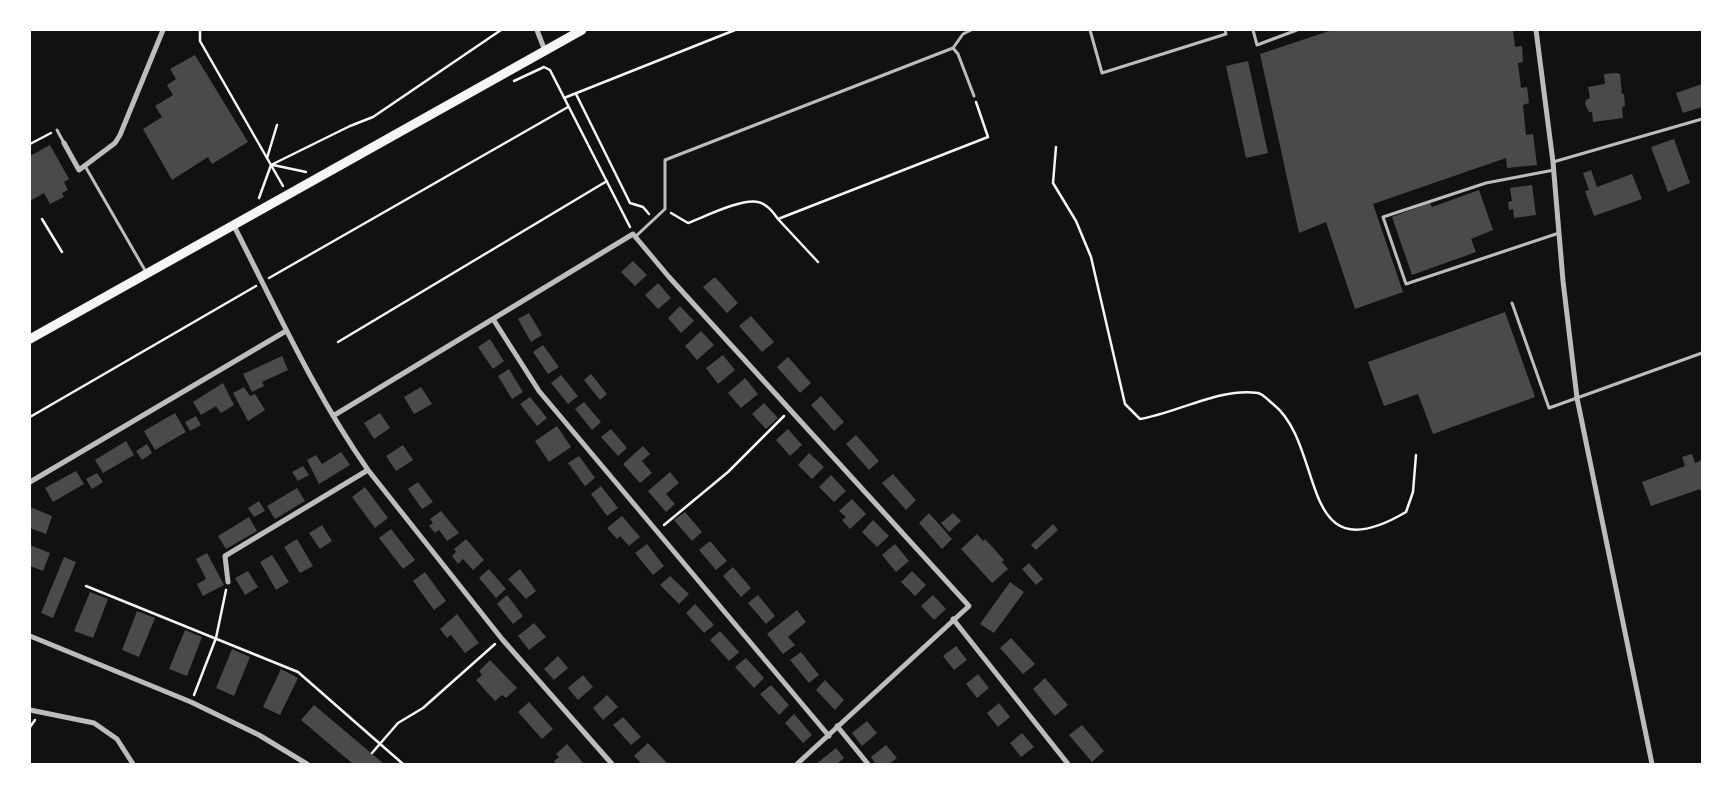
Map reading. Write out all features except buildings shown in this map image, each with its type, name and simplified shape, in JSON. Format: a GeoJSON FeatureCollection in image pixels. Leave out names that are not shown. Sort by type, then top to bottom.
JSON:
{"type":"FeatureCollection","features":[{"type":"Feature","properties":{"kind":"main road"},"geometry":{"type":"LineString","coordinates":[[30,339],[582,30]]}},
{"type":"Feature","properties":{"kind":"street"},"geometry":{"type":"LineString","coordinates":[[64,143],[79,170],[115,143],[163,30]]}},
{"type":"Feature","properties":{"kind":"street"},"geometry":{"type":"LineString","coordinates":[[537,30],[545,51]]}},
{"type":"Feature","properties":{"kind":"street"},"geometry":{"type":"LineString","coordinates":[[1536,30],[1554,170],[1577,398],[1652,764]]}},
{"type":"Feature","properties":{"kind":"street"},"geometry":{"type":"LineString","coordinates":[[233,224],[286,331],[333,416],[368,470],[502,638],[612,764]]}},
{"type":"Feature","properties":{"kind":"street"},"geometry":{"type":"LineString","coordinates":[[333,416],[634,236],[668,277],[969,606],[797,764]]}},
{"type":"Feature","properties":{"kind":"street"},"geometry":{"type":"LineString","coordinates":[[493,319],[539,390],[829,736]]}},
{"type":"Feature","properties":{"kind":"street"},"geometry":{"type":"LineString","coordinates":[[30,482],[286,331]]}},
{"type":"Feature","properties":{"kind":"street"},"geometry":{"type":"LineString","coordinates":[[228,582],[225,556],[368,470]]}},
{"type":"Feature","properties":{"kind":"street"},"geometry":{"type":"LineString","coordinates":[[953,619],[1068,764]]}},
{"type":"Feature","properties":{"kind":"street"},"geometry":{"type":"LineString","coordinates":[[30,636],[191,702],[259,735],[307,764]]}},
{"type":"Feature","properties":{"kind":"street"},"geometry":{"type":"LineString","coordinates":[[30,710],[94,723],[117,739],[133,764]]}},
{"type":"Feature","properties":{"kind":"street"},"geometry":{"type":"LineString","coordinates":[[837,726],[868,764]]}},
{"type":"Feature","properties":{"kind":"lane"},"geometry":{"type":"LineString","coordinates":[[634,236],[665,209],[665,160],[954,48],[963,34],[971,30]]}},
{"type":"Feature","properties":{"kind":"lane"},"geometry":{"type":"LineString","coordinates":[[1090,30],[1102,73],[1226,34],[1225,30]]}},
{"type":"Feature","properties":{"kind":"lane"},"geometry":{"type":"LineString","coordinates":[[1252,30],[1257,45],[1297,30]]}},
{"type":"Feature","properties":{"kind":"lane"},"geometry":{"type":"LineString","coordinates":[[954,48],[974,96]]}},
{"type":"Feature","properties":{"kind":"lane"},"geometry":{"type":"LineString","coordinates":[[1553,162],[1702,119]]}},
{"type":"Feature","properties":{"kind":"lane"},"geometry":{"type":"LineString","coordinates":[[57,130],[64,143]]}},
{"type":"Feature","properties":{"kind":"lane"},"geometry":{"type":"LineString","coordinates":[[86,166],[147,273]]}},
{"type":"Feature","properties":{"kind":"lane"},"geometry":{"type":"LineString","coordinates":[[1554,170],[1486,183],[1383,217],[1406,284],[1559,233]]}},
{"type":"Feature","properties":{"kind":"lane"},"geometry":{"type":"LineString","coordinates":[[1512,303],[1549,408],[1702,353]]}},
{"type":"Feature","properties":{"kind":"path"},"geometry":{"type":"LineString","coordinates":[[200,30],[200,41],[283,186]]}},
{"type":"Feature","properties":{"kind":"path"},"geometry":{"type":"LineString","coordinates":[[258,200],[271,165],[350,126],[373,117],[501,30]]}},
{"type":"Feature","properties":{"kind":"path"},"geometry":{"type":"LineString","coordinates":[[564,98],[734,30]]}},
{"type":"Feature","properties":{"kind":"path"},"geometry":{"type":"LineString","coordinates":[[508,71],[515,82],[544,67],[550,70],[608,181],[634,236]]}},
{"type":"Feature","properties":{"kind":"path"},"geometry":{"type":"LineString","coordinates":[[576,94],[630,203],[643,207],[654,220]]}},
{"type":"Feature","properties":{"kind":"path"},"geometry":{"type":"LineString","coordinates":[[778,219],[988,137],[974,96]]}},
{"type":"Feature","properties":{"kind":"path"},"geometry":{"type":"LineString","coordinates":[[30,417],[568,107]]}},
{"type":"Feature","properties":{"kind":"path"},"geometry":{"type":"LineString","coordinates":[[267,158],[277,125]]}},
{"type":"Feature","properties":{"kind":"path"},"geometry":{"type":"LineString","coordinates":[[30,144],[57,130]]}},
{"type":"Feature","properties":{"kind":"path"},"geometry":{"type":"LineString","coordinates":[[1056,147],[1053,183],[1076,221],[1091,257],[1126,404],[1140,419],[1232,393],[1260,393],[1280,409],[1294,433],[1322,507],[1332,522],[1350,531],[1374,528],[1406,512],[1413,492],[1416,455]]}},
{"type":"Feature","properties":{"kind":"path"},"geometry":{"type":"LineString","coordinates":[[271,165],[307,172]]}},
{"type":"Feature","properties":{"kind":"path"},"geometry":{"type":"LineString","coordinates":[[338,342],[608,181]]}},
{"type":"Feature","properties":{"kind":"path"},"geometry":{"type":"LineString","coordinates":[[665,209],[688,224],[745,202],[758,202],[769,208],[818,262]]}},
{"type":"Feature","properties":{"kind":"path"},"geometry":{"type":"LineString","coordinates":[[42,219],[62,252]]}},
{"type":"Feature","properties":{"kind":"path"},"geometry":{"type":"LineString","coordinates":[[658,530],[728,472],[790,410]]}},
{"type":"Feature","properties":{"kind":"path"},"geometry":{"type":"LineString","coordinates":[[191,702],[216,638],[228,582]]}},
{"type":"Feature","properties":{"kind":"path"},"geometry":{"type":"LineString","coordinates":[[86,586],[298,672],[403,764]]}},
{"type":"Feature","properties":{"kind":"path"},"geometry":{"type":"LineString","coordinates":[[372,753],[398,723],[423,708],[502,638]]}}]}
